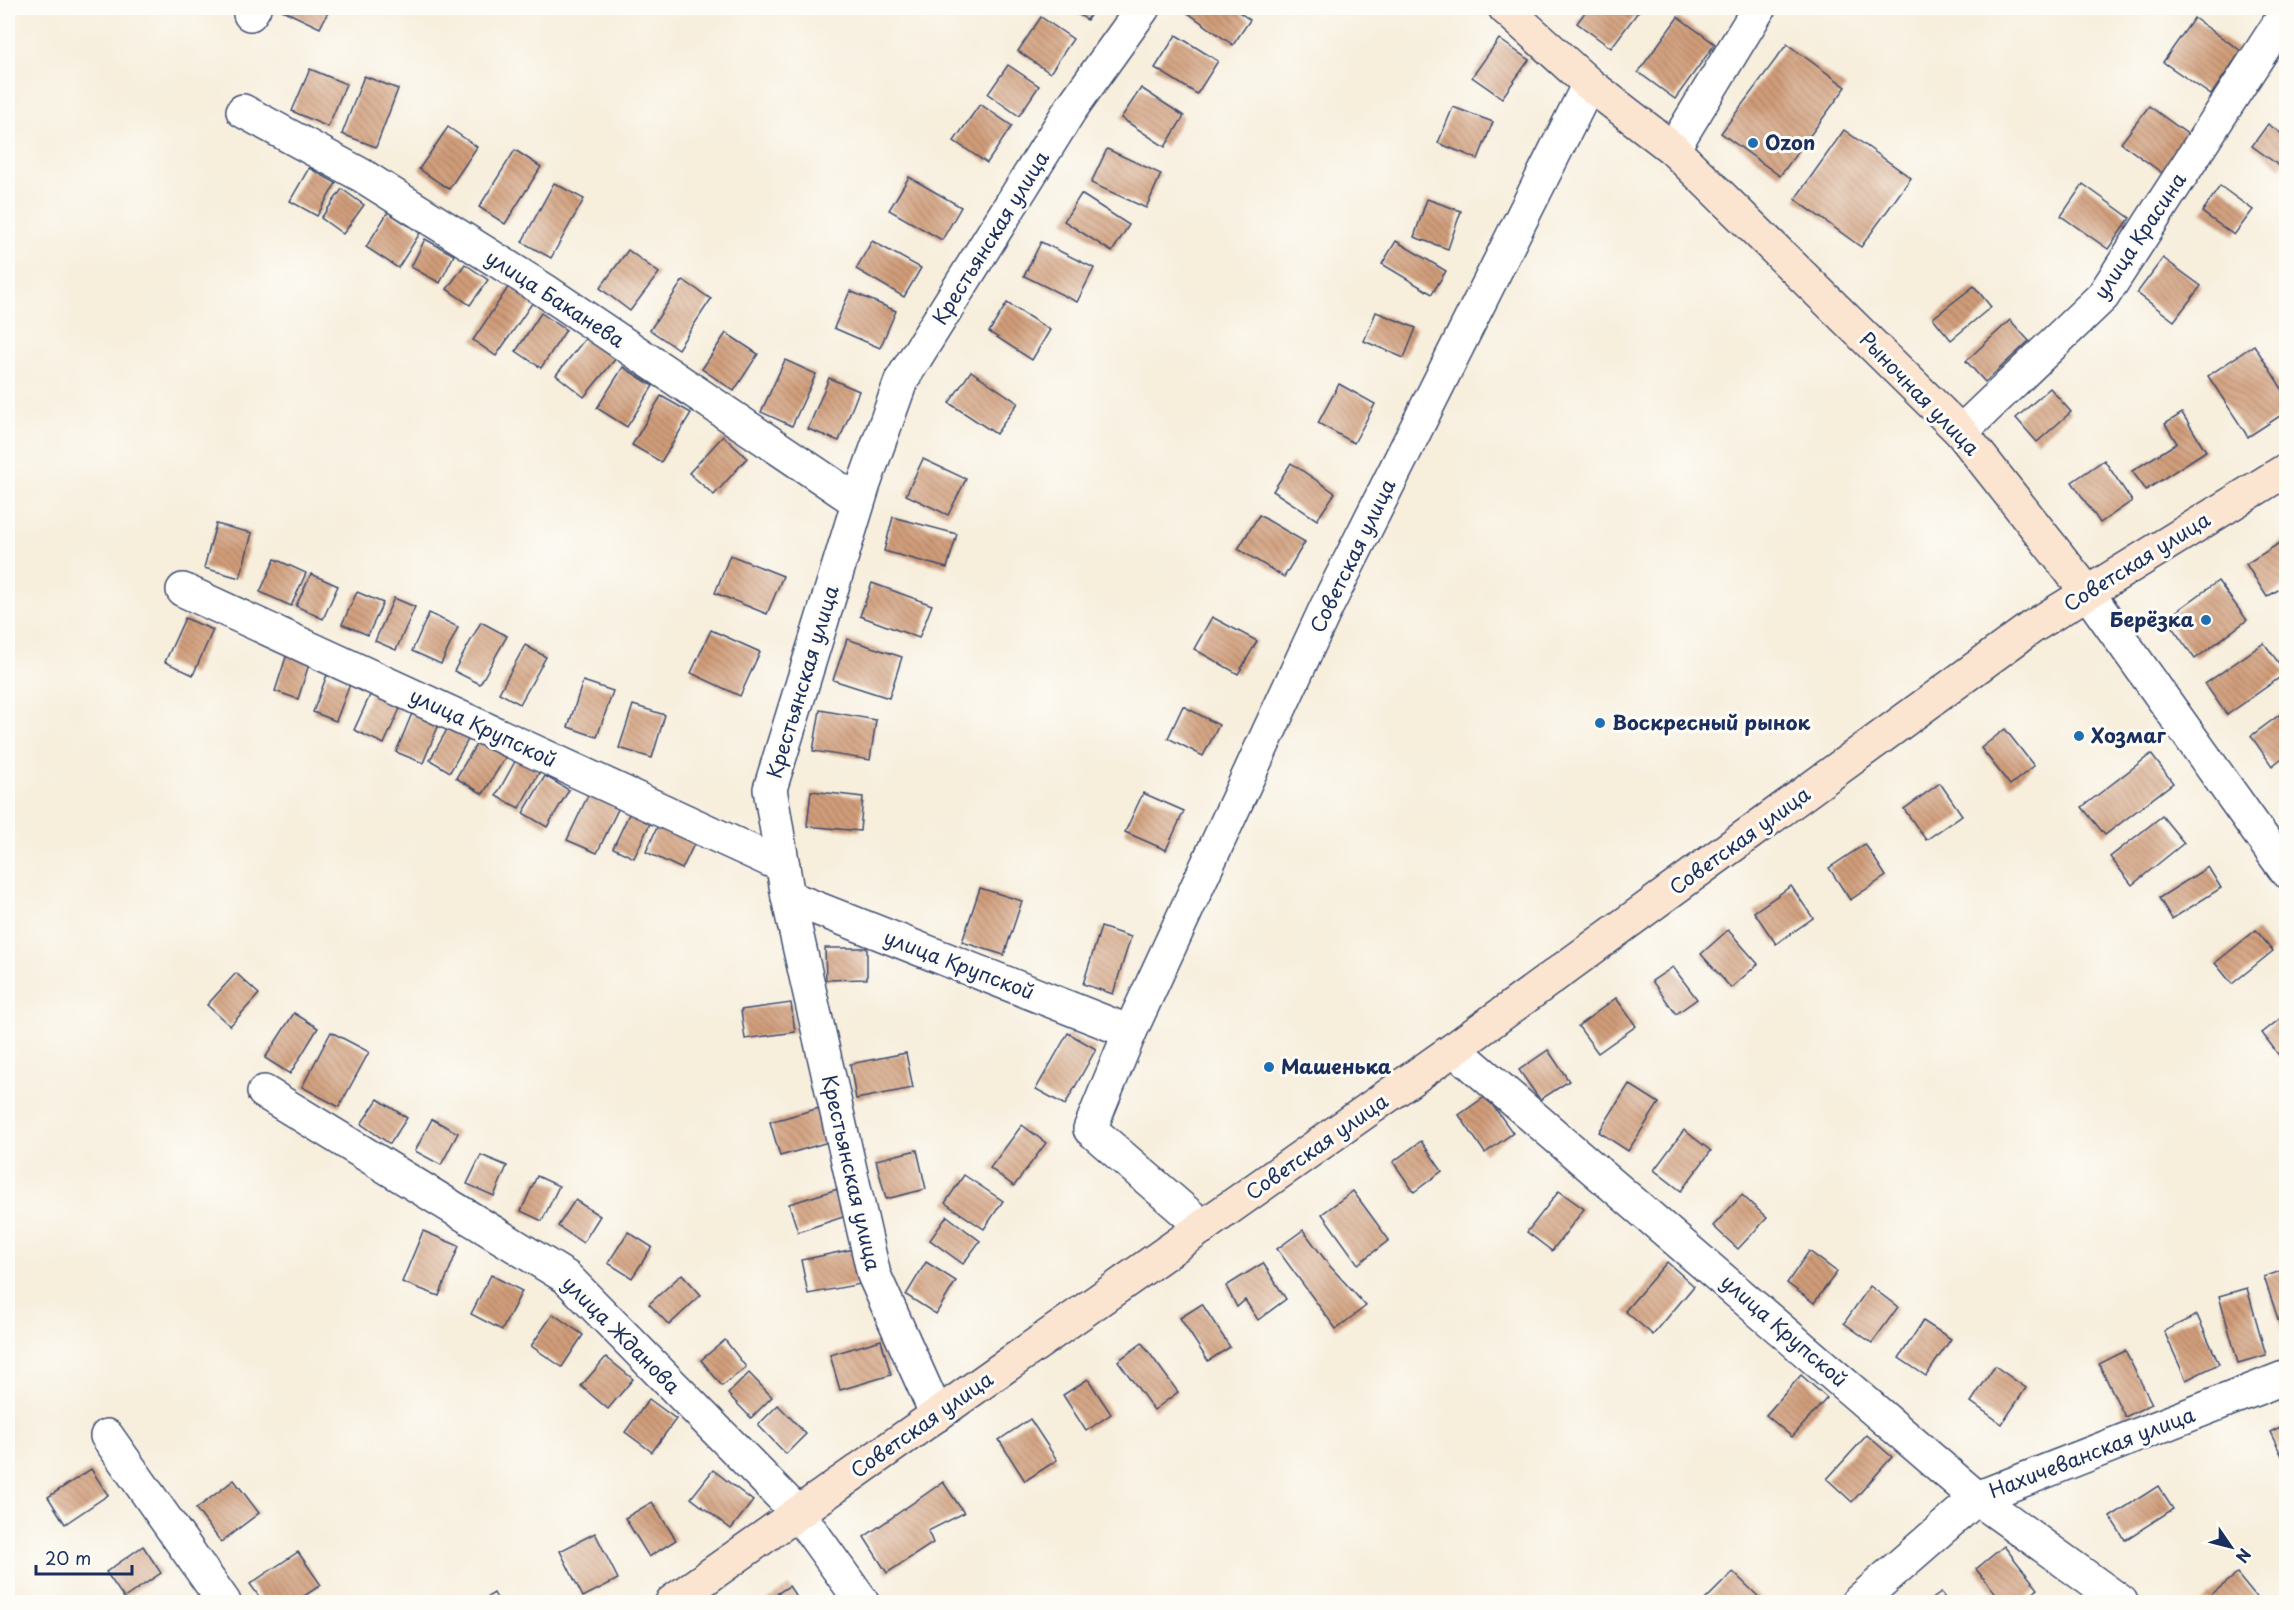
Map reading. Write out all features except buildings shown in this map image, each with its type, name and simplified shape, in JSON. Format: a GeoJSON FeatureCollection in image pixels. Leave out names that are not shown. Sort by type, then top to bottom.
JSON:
{"type":"FeatureCollection","features":[{"type":"Feature","properties":{"kind":"street","name":"Крестьянская улица"},"geometry":{"type":"LineString","coordinates":[[937,1415],[873,1275],[788,897],[770,789],[858,502],[901,381],[1070,110],[1143,8]]}},
{"type":"Feature","properties":{"kind":"street","name":"Рыночная улица"},"geometry":{"type":"LineString","coordinates":[[1505,8],[1589,84],[1673,149],[1960,432],[2087,592],[2286,871]]}},
{"type":"Feature","properties":{"kind":"street"},"geometry":{"type":"LineString","coordinates":[[1673,149],[1759,8]]}},
{"type":"Feature","properties":{"kind":"street","name":"улица Красина"},"geometry":{"type":"LineString","coordinates":[[1960,432],[2103,296],[2286,13]]}},
{"type":"Feature","properties":{"kind":"street","name":"Советская улица"},"geometry":{"type":"LineString","coordinates":[[1203,1227],[1090,1129],[1130,1032],[1326,608],[1589,84]]}},
{"type":"Feature","properties":{"kind":"street","name":"улица Баканева"},"geometry":{"type":"LineString","coordinates":[[243,111],[363,176],[544,290],[858,502]]}},
{"type":"Feature","properties":{"kind":"street","name":"Советская улица"},"geometry":{"type":"LineString","coordinates":[[672,1602],[1454,1049],[2032,627],[2286,470]]}},
{"type":"Feature","properties":{"kind":"street","name":"улица Крупской"},"geometry":{"type":"LineString","coordinates":[[183,590],[783,866]]}},
{"type":"Feature","properties":{"kind":"street","name":"улица Крупской"},"geometry":{"type":"LineString","coordinates":[[788,897],[1130,1032]]}},
{"type":"Feature","properties":{"kind":"street","name":"улица Крупской"},"geometry":{"type":"LineString","coordinates":[[1454,1049],[1977,1498],[2121,1602]]}},
{"type":"Feature","properties":{"kind":"street","name":"улица Жданова"},"geometry":{"type":"LineString","coordinates":[[264,1092],[566,1277],[798,1513],[862,1602]]}},
{"type":"Feature","properties":{"kind":"street","name":"Нахичеванская улица"},"geometry":{"type":"LineString","coordinates":[[1858,1602],[1977,1498],[2286,1377]]}},
{"type":"Feature","properties":{"kind":"street"},"geometry":{"type":"LineString","coordinates":[[107,1436],[224,1602]]}},
{"type":"Feature","properties":{"kind":"place","name":"Ozon"},"geometry":{"type":"Point","coordinates":[1753,143]}},
{"type":"Feature","properties":{"kind":"place","name":"Берёзка"},"geometry":{"type":"Point","coordinates":[2206,620]}},
{"type":"Feature","properties":{"kind":"place","name":"Воскресный рынок"},"geometry":{"type":"Point","coordinates":[1600,723]}},
{"type":"Feature","properties":{"kind":"place","name":"Хозмаг"},"geometry":{"type":"Point","coordinates":[2079,736]}},
{"type":"Feature","properties":{"kind":"place","name":"Машенька"},"geometry":{"type":"Point","coordinates":[1269,1067]}}]}
